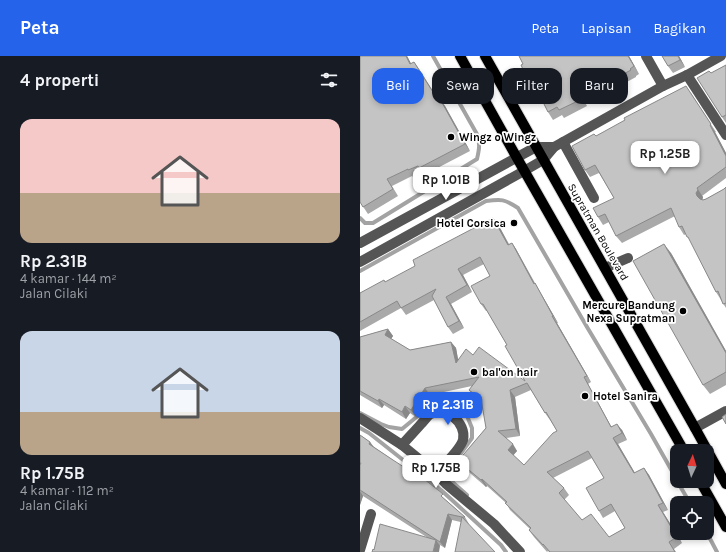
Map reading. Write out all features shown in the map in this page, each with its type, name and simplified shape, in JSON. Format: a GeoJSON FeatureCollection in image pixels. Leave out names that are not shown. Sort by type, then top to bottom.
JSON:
{"type":"FeatureCollection","features":[{"type":"Feature","properties":{"kind":"main road"},"geometry":{"type":"LineString","coordinates":[[460,56],[680,444]]}},
{"type":"Feature","properties":{"kind":"main road","name":"Supratman Boulevard"},"geometry":{"type":"LineString","coordinates":[[485,56],[726,484]]}},
{"type":"Feature","properties":{"kind":"main road"},"geometry":{"type":"LineString","coordinates":[[704,488],[726,527]]}},
{"type":"Feature","properties":{"kind":"street"},"geometry":{"type":"LineString","coordinates":[[646,56],[663,86]]}},
{"type":"Feature","properties":{"kind":"street"},"geometry":{"type":"LineString","coordinates":[[559,145],[536,147],[360,243],[364,260],[543,160],[559,145],[663,86],[722,56]]}},
{"type":"Feature","properties":{"kind":"street"},"geometry":{"type":"LineString","coordinates":[[687,75],[724,132]]}},
{"type":"Feature","properties":{"kind":"street"},"geometry":{"type":"LineString","coordinates":[[559,145],[594,198]]}},
{"type":"Feature","properties":{"kind":"street"},"geometry":{"type":"LineString","coordinates":[[605,268],[628,258]]}},
{"type":"Feature","properties":{"kind":"street"},"geometry":{"type":"LineString","coordinates":[[695,428],[726,411]]}},
{"type":"Feature","properties":{"kind":"street"},"geometry":{"type":"LineString","coordinates":[[402,445],[429,416],[435,412],[450,414],[461,424],[464,432],[463,440],[460,447],[436,473]]}},
{"type":"Feature","properties":{"kind":"street"},"geometry":{"type":"LineString","coordinates":[[360,418],[402,445],[436,473],[446,484],[494,524],[520,552]]}},
{"type":"Feature","properties":{"kind":"street"},"geometry":{"type":"LineString","coordinates":[[360,550],[371,514]]}},
{"type":"Feature","properties":{"kind":"building"},"geometry":{"type":"Polygon","coordinates":[[[360,56],[406,56],[410,64],[414,62],[418,68],[372,68],[372,104],[424,104],[424,78],[432,90],[432,104],[443,104],[465,144],[419,168],[418,166],[408,169],[387,179],[393,189],[363,207],[360,202],[360,56]]]}},
{"type":"Feature","properties":{"kind":"building"},"geometry":{"type":"Polygon","coordinates":[[[519,56],[628,56],[634,66],[628,72],[628,68],[570,68],[570,104],[572,104],[559,110],[557,107],[548,112],[544,104],[562,104],[562,68],[522,68],[521,65],[523,64],[519,56]]]}},
{"type":"Feature","properties":{"kind":"building"},"geometry":{"type":"Polygon","coordinates":[[[662,56],[678,56],[680,60],[668,66],[662,56]]]}},
{"type":"Feature","properties":{"kind":"building"},"geometry":{"type":"Polygon","coordinates":[[[726,65],[726,115],[722,117],[697,78],[709,71],[711,73],[726,65]]]}},
{"type":"Feature","properties":{"kind":"building"},"geometry":{"type":"Polygon","coordinates":[[[686,86],[711,124],[710,125],[726,156],[726,167],[697,188],[698,190],[696,193],[700,199],[703,200],[726,187],[726,303],[723,304],[718,291],[716,292],[682,226],[679,227],[671,208],[616,236],[605,214],[598,217],[593,208],[614,198],[595,165],[585,170],[572,146],[594,134],[596,136],[625,120],[624,118],[686,86]]]}},
{"type":"Feature","properties":{"kind":"building"},"geometry":{"type":"Polygon","coordinates":[[[493,218],[508,245],[512,243],[534,284],[535,283],[552,316],[587,376],[584,377],[611,427],[617,424],[622,433],[613,438],[634,473],[644,468],[663,503],[658,505],[670,525],[670,540],[672,540],[669,542],[675,552],[550,552],[529,530],[531,528],[505,503],[507,502],[482,479],[481,480],[458,461],[486,428],[481,399],[469,390],[479,377],[425,388],[411,410],[405,406],[402,412],[379,399],[378,401],[360,391],[360,337],[388,329],[385,335],[410,350],[451,342],[456,363],[466,349],[473,355],[479,347],[525,381],[505,346],[507,345],[471,286],[490,276],[480,257],[458,269],[467,285],[446,297],[459,321],[448,327],[432,296],[436,289],[401,308],[397,301],[360,322],[360,293],[415,266],[413,260],[493,218]],[[527,383],[510,390],[516,429],[498,431],[513,444],[508,450],[524,465],[553,433],[557,431],[546,412],[545,413],[527,383]],[[588,451],[547,472],[564,488],[559,493],[582,520],[591,514],[609,537],[625,528],[611,504],[599,511],[586,488],[604,478],[588,451]]]}},
{"type":"Feature","properties":{"kind":"building","name":"Mercure Bandung Nexa Supratman"},"geometry":{"type":"Polygon","coordinates":[[[664,244],[726,353],[726,372],[703,385],[633,261],[664,244]]]}},
{"type":"Feature","properties":{"kind":"building"},"geometry":{"type":"Polygon","coordinates":[[[726,414],[726,424],[722,417],[726,414]]]}},
{"type":"Feature","properties":{"kind":"building"},"geometry":{"type":"Polygon","coordinates":[[[360,435],[370,442],[369,444],[424,479],[443,494],[441,496],[465,517],[448,514],[440,542],[360,490],[360,435]]]}},
{"type":"Feature","properties":{"kind":"building"},"geometry":{"type":"Polygon","coordinates":[[[462,517],[495,552],[455,552],[462,517]]]}},
{"type":"Feature","properties":{"kind":"building"},"geometry":{"type":"Polygon","coordinates":[[[380,524],[436,540],[433,552],[372,552],[373,549],[374,550],[380,524]]]}},
{"type":"Feature","properties":{"kind":"waterway"},"geometry":{"type":"LineString","coordinates":[[360,218],[365,223],[373,223],[477,159],[479,148],[478,136],[433,56]]}},
{"type":"Feature","properties":{"kind":"waterway"},"geometry":{"type":"LineString","coordinates":[[360,271],[486,201],[503,200],[518,208],[670,468]]}},
{"type":"Feature","properties":{"kind":"waterway"},"geometry":{"type":"LineString","coordinates":[[360,413],[381,424],[402,429],[431,405],[443,401],[454,403],[467,416],[472,428],[472,438],[448,471],[448,476],[449,479],[467,495]]}},
{"type":"Feature","properties":{"kind":"waterway"},"geometry":{"type":"LineString","coordinates":[[360,428],[369,433],[441,490],[501,545],[506,552]]}},
{"type":"Feature","properties":{"kind":"waterway"},"geometry":{"type":"LineString","coordinates":[[681,488],[686,496]]}},
{"type":"Feature","properties":{"kind":"waterway"},"geometry":{"type":"LineString","coordinates":[[711,540],[717,552]]}},
{"type":"Feature","properties":{"kind":"place","name":"Wingz o Wingz"},"geometry":{"type":"Point","coordinates":[451,137]}},
{"type":"Feature","properties":{"kind":"place","name":"Hotel Corsica"},"geometry":{"type":"Point","coordinates":[514,223]}},
{"type":"Feature","properties":{"kind":"place","name":"Mercure Bandung Nexa Supratman"},"geometry":{"type":"Point","coordinates":[683,311]}},
{"type":"Feature","properties":{"kind":"place","name":"bal'on hair"},"geometry":{"type":"Point","coordinates":[474,372]}},
{"type":"Feature","properties":{"kind":"place","name":"Hotel Sanira"},"geometry":{"type":"Point","coordinates":[585,396]}}]}
